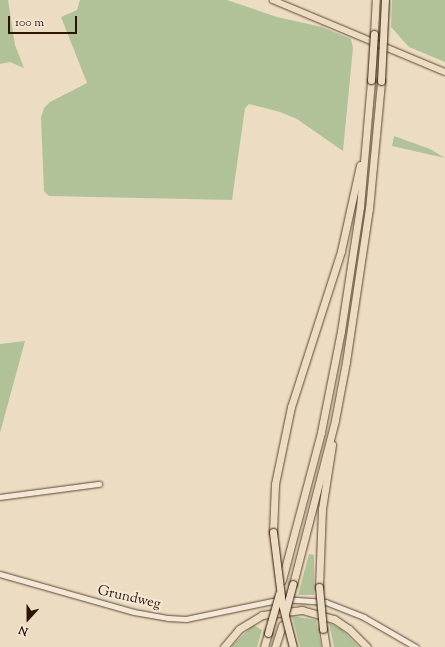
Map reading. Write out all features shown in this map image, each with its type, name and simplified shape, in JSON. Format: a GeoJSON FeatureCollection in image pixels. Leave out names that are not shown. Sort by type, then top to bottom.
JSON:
{"type":"FeatureCollection","features":[{"type":"Feature","properties":{"kind":"highway"},"geometry":{"type":"LineString","coordinates":[[264,647],[321,432],[341,331],[360,207],[368,124],[376,0]]}},
{"type":"Feature","properties":{"kind":"highway"},"geometry":{"type":"LineString","coordinates":[[275,647],[293,584],[335,420],[361,270],[381,81],[386,0]]}},
{"type":"Feature","properties":{"kind":"highway"},"geometry":{"type":"LineString","coordinates":[[293,647],[282,604],[273,532],[275,484],[291,407],[341,251],[368,124]]}},
{"type":"Feature","properties":{"kind":"highway"},"geometry":{"type":"LineString","coordinates":[[326,647],[319,587],[322,509],[336,427],[335,420]]}},
{"type":"Feature","properties":{"kind":"highway"},"geometry":{"type":"LineString","coordinates":[[224,647],[239,629],[262,615],[302,610],[334,619],[350,629],[367,647]]}},
{"type":"Feature","properties":{"kind":"main road"},"geometry":{"type":"LineString","coordinates":[[273,0],[445,72]]}},
{"type":"Feature","properties":{"kind":"street"},"geometry":{"type":"LineString","coordinates":[[0,497],[99,484]]}},
{"type":"Feature","properties":{"kind":"street","name":"Grundweg"},"geometry":{"type":"LineString","coordinates":[[0,574],[160,617],[186,619],[283,599],[326,602],[364,617],[416,647]]}},
{"type":"Feature","properties":{"kind":"green space"},"geometry":{"type":"Polygon","coordinates":[[[0,0],[8,0],[15,45],[24,68],[10,62],[0,64],[0,0]]]}},
{"type":"Feature","properties":{"kind":"green space"},"geometry":{"type":"Polygon","coordinates":[[[80,0],[227,0],[277,17],[322,27],[351,39],[353,48],[343,151],[297,119],[280,112],[249,104],[245,108],[232,200],[49,196],[44,191],[41,118],[44,108],[50,102],[87,83],[61,17],[77,10],[80,0]]]}},
{"type":"Feature","properties":{"kind":"green space"},"geometry":{"type":"Polygon","coordinates":[[[392,0],[445,0],[445,62],[409,47],[391,27],[392,0]]]}},
{"type":"Feature","properties":{"kind":"green space"},"geometry":{"type":"Polygon","coordinates":[[[394,136],[430,149],[445,158],[392,146],[394,136]]]}},
{"type":"Feature","properties":{"kind":"green space"},"geometry":{"type":"Polygon","coordinates":[[[25,341],[0,433],[0,344],[25,341]]]}},
{"type":"Feature","properties":{"kind":"green space"},"geometry":{"type":"Polygon","coordinates":[[[309,554],[314,555],[314,595],[298,595],[309,554]]]}},
{"type":"Feature","properties":{"kind":"green space"},"geometry":{"type":"Polygon","coordinates":[[[292,616],[316,620],[321,647],[300,647],[292,616]]]}},
{"type":"Feature","properties":{"kind":"green space"},"geometry":{"type":"Polygon","coordinates":[[[329,623],[341,629],[359,647],[334,647],[329,623]]]}},
{"type":"Feature","properties":{"kind":"green space"},"geometry":{"type":"Polygon","coordinates":[[[253,625],[262,630],[257,647],[231,647],[253,625]]]}}]}
